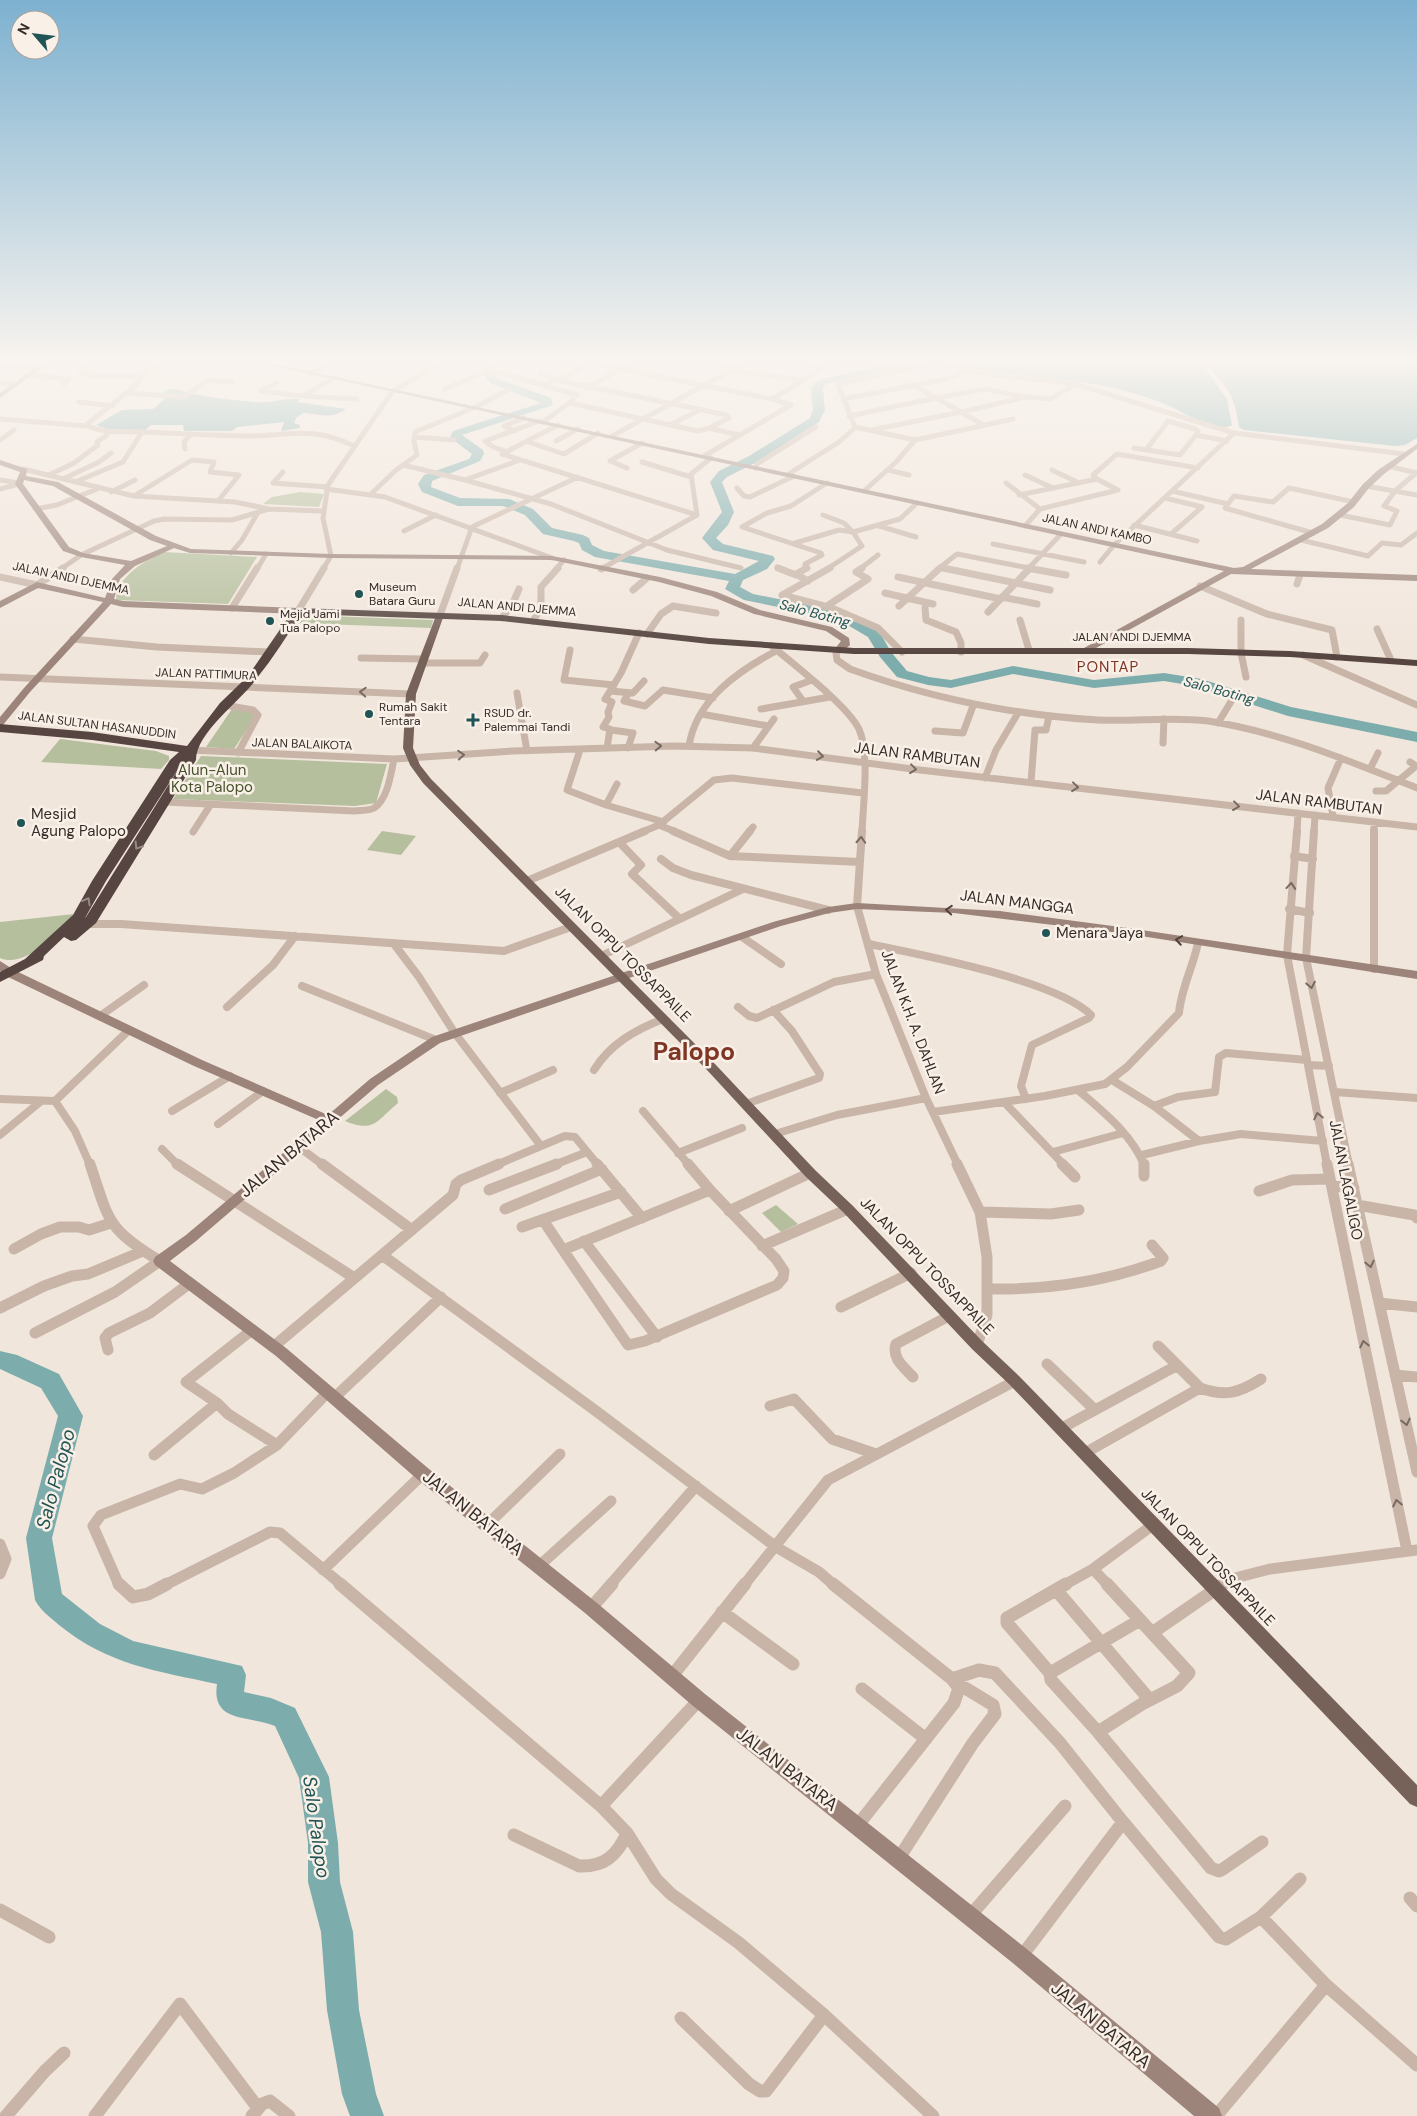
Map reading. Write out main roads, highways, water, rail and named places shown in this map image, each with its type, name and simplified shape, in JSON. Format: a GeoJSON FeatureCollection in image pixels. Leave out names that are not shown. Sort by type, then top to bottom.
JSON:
{"type":"FeatureCollection","features":[{"type":"Feature","properties":{"kind":"highway","name":"JALAN ANDI DJEMMA"},"geometry":{"type":"LineString","coordinates":[[190,750],[224,705],[252,678],[298,611],[502,618],[774,648],[868,652],[1087,650],[1241,653],[1303,655],[1417,663]]}},
{"type":"Feature","properties":{"kind":"highway","name":"JALAN ANDI DJEMMA"},"geometry":{"type":"LineString","coordinates":[[1362,659],[1417,659]]}},
{"type":"Feature","properties":{"kind":"highway","name":"JALAN SULTAN HASANUDDIN"},"geometry":{"type":"LineString","coordinates":[[0,728],[92,736],[190,750]]}},
{"type":"Feature","properties":{"kind":"highway"},"geometry":{"type":"LineString","coordinates":[[3,972],[30,961],[66,940],[87,924],[192,757],[190,750],[176,760],[78,917],[30,961]]}},
{"type":"Feature","properties":{"kind":"highway"},"geometry":{"type":"LineString","coordinates":[[140,819],[154,819]]}},
{"type":"Feature","properties":{"kind":"highway"},"geometry":{"type":"LineString","coordinates":[[99,881],[115,882]]}},
{"type":"Feature","properties":{"kind":"main road","name":"JALAN OPPU TOSSAPPAILE"},"geometry":{"type":"LineString","coordinates":[[440,615],[411,694],[408,748],[412,758],[427,781],[622,976],[1417,1798]]}},
{"type":"Feature","properties":{"kind":"waterway","name":"Salo Boting"},"geometry":{"type":"LineString","coordinates":[[475,459],[474,461],[428,478],[424,484],[426,489],[458,502],[505,502],[529,512],[548,531],[578,538],[584,541],[587,547],[600,554],[737,578]]}},
{"type":"Feature","properties":{"kind":"waterway","name":"Salo Boting"},"geometry":{"type":"LineString","coordinates":[[737,578],[762,566],[768,559],[718,547],[709,538],[723,522],[728,512],[716,482],[723,474],[753,459]]}},
{"type":"Feature","properties":{"kind":"waterway","name":"Salo Boting"},"geometry":{"type":"LineString","coordinates":[[737,578],[732,589],[749,597],[820,611],[856,624],[874,634],[885,654],[902,674],[928,681],[951,684],[1013,670],[1094,684],[1164,677],[1196,682],[1288,711],[1417,737]]}},
{"type":"Feature","properties":{"kind":"waterway","name":"Salo Palopo"},"geometry":{"type":"LineString","coordinates":[[0,1360],[8,1361],[50,1381],[71,1416],[39,1538],[49,1600],[90,1633],[129,1652],[232,1675],[229,1698],[242,1706],[271,1711],[285,1717],[314,1777],[323,1843],[324,1882],[337,1932],[343,2010],[359,2094],[367,2116]]}},
{"type":"Feature","properties":{"kind":"place","name":"Museum Batara Guru"},"geometry":{"type":"Point","coordinates":[359,594]}},
{"type":"Feature","properties":{"kind":"place","name":"Mejid Jami Tua Palopo"},"geometry":{"type":"Point","coordinates":[270,621]}},
{"type":"Feature","properties":{"kind":"place","name":"Rumah Sakit Tentara"},"geometry":{"type":"Point","coordinates":[369,714]}},
{"type":"Feature","properties":{"kind":"place","name":"RSUD dr. Palemmai Tandi"},"geometry":{"type":"Point","coordinates":[473,720]}},
{"type":"Feature","properties":{"kind":"place","name":"Mesjid Agung Palopo"},"geometry":{"type":"Point","coordinates":[21,823]}},
{"type":"Feature","properties":{"kind":"place","name":"Menara Jaya"},"geometry":{"type":"Point","coordinates":[1046,933]}},
{"type":"Feature","properties":{"kind":"district","name":"PONTAP"},"geometry":{"type":"Point","coordinates":[1108,667]}},
{"type":"Feature","properties":{"kind":"district","name":"Palopo"},"geometry":{"type":"Point","coordinates":[694,1051]}},
{"type":"Feature","properties":{"kind":"park label","name":"Alun-Alun Kota Palopo"},"geometry":{"type":"Point","coordinates":[212,778]}}]}
